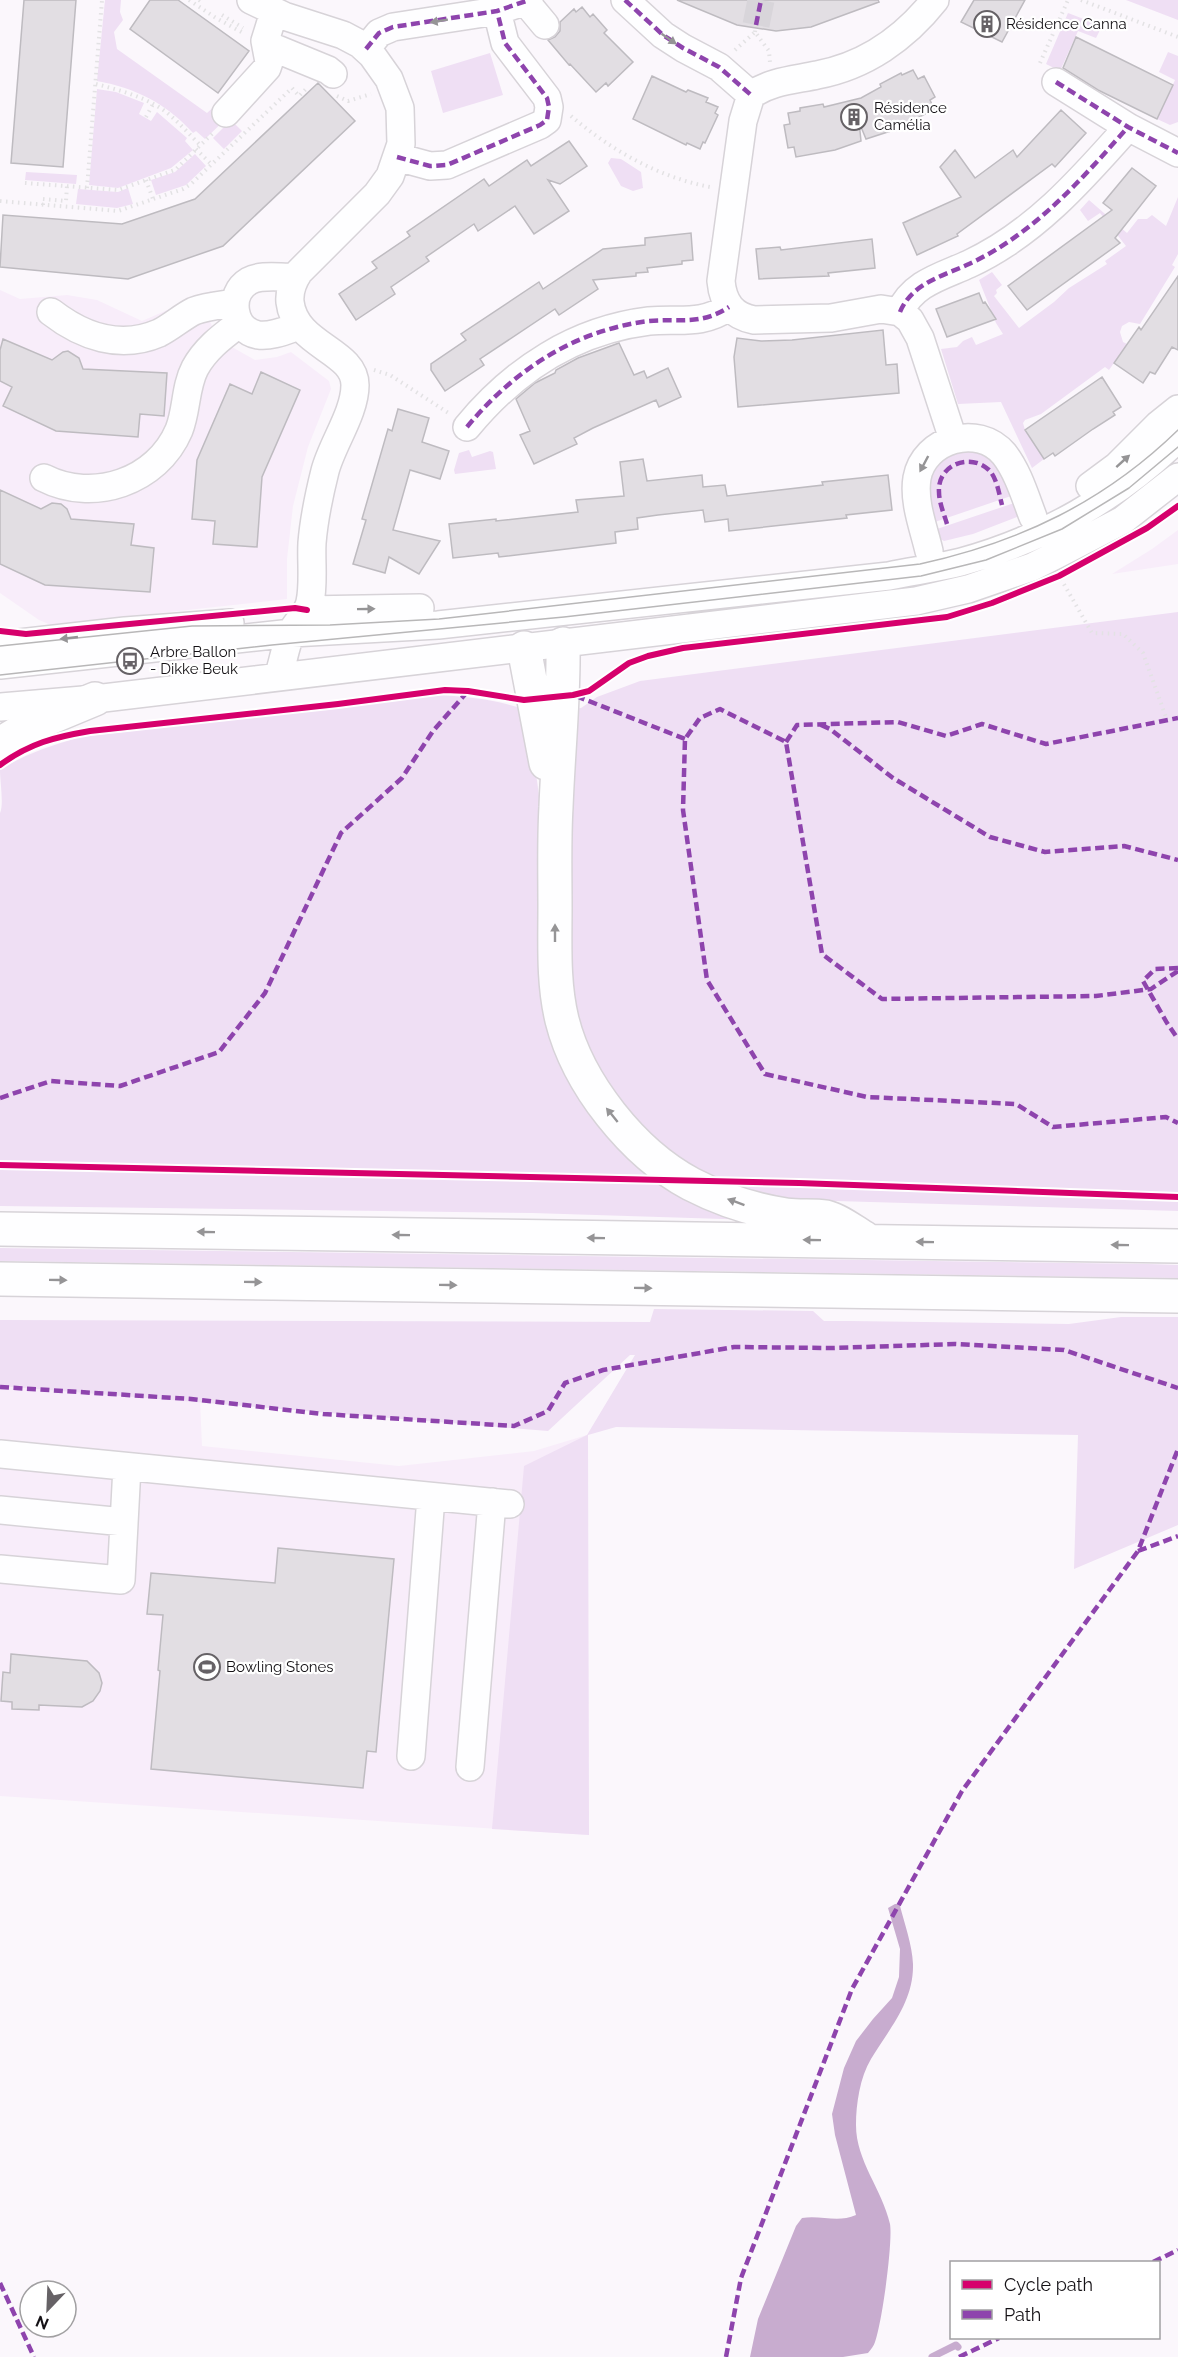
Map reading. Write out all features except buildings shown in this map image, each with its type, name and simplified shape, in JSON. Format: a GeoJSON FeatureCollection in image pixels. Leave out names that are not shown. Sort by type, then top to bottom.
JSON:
{"type":"FeatureCollection","features":[{"type":"Feature","properties":{"kind":"main road"},"geometry":{"type":"LineString","coordinates":[[563,644],[555,809],[555,973],[562,1022],[578,1064],[603,1104],[652,1157],[691,1183],[748,1206],[786,1215],[828,1217],[870,1241]]}},
{"type":"Feature","properties":{"kind":"main road"},"geometry":{"type":"LineString","coordinates":[[524,648],[555,809]]}},
{"type":"Feature","properties":{"kind":"main road"},"geometry":{"type":"LineString","coordinates":[[0,744],[30,726],[95,699]]}},
{"type":"Feature","properties":{"kind":"main road"},"geometry":{"type":"LineString","coordinates":[[0,1229],[1178,1246]]}},
{"type":"Feature","properties":{"kind":"main road"},"geometry":{"type":"LineString","coordinates":[[0,1279],[1178,1296]]}},
{"type":"Feature","properties":{"kind":"street"},"geometry":{"type":"LineString","coordinates":[[625,0],[663,35],[733,76],[751,95]]}},
{"type":"Feature","properties":{"kind":"street"},"geometry":{"type":"LineString","coordinates":[[935,0],[918,21],[899,37],[865,59],[834,71],[773,84],[751,95],[743,121],[721,281],[722,291],[729,307],[744,318],[765,320],[831,318],[881,309],[900,312],[910,320],[920,338],[952,439]]}},
{"type":"Feature","properties":{"kind":"street"},"geometry":{"type":"LineString","coordinates":[[366,49],[379,33],[393,27],[497,11],[527,1],[545,25]]}},
{"type":"Feature","properties":{"kind":"street"},"geometry":{"type":"LineString","coordinates":[[226,113],[267,68],[268,62],[254,34],[263,6],[344,35],[366,49],[385,73],[397,95],[402,132],[397,157],[384,186],[295,278],[290,296],[293,317],[299,326],[309,337],[342,360],[355,381],[351,405],[326,467],[316,508],[312,544],[311,600],[292,633],[278,677]]}},
{"type":"Feature","properties":{"kind":"street"},"geometry":{"type":"LineString","coordinates":[[397,157],[430,166],[447,165],[547,120],[549,111],[544,93],[505,43],[497,11]]}},
{"type":"Feature","properties":{"kind":"street"},"geometry":{"type":"LineString","coordinates":[[254,34],[272,47],[325,68],[326,82]]}},
{"type":"Feature","properties":{"kind":"street"},"geometry":{"type":"LineString","coordinates":[[1056,82],[1128,127],[1178,153]]}},
{"type":"Feature","properties":{"kind":"street"},"geometry":{"type":"LineString","coordinates":[[900,312],[909,296],[920,286],[978,259],[1052,207],[1080,182],[1128,127]]}},
{"type":"Feature","properties":{"kind":"street"},"geometry":{"type":"LineString","coordinates":[[295,278],[250,280],[237,294],[237,313],[245,329],[260,335],[299,326]]}},
{"type":"Feature","properties":{"kind":"street"},"geometry":{"type":"LineString","coordinates":[[467,428],[485,406],[520,374],[564,346],[615,327],[651,321],[692,321],[713,316],[729,307]]}},
{"type":"Feature","properties":{"kind":"street"},"geometry":{"type":"LineString","coordinates":[[51,312],[77,330],[122,341],[160,332],[196,310],[237,313]]}},
{"type":"Feature","properties":{"kind":"street"},"geometry":{"type":"LineString","coordinates":[[44,478],[67,488],[96,490],[129,479],[152,464],[172,442],[178,430],[190,382],[201,359],[237,313]]}},
{"type":"Feature","properties":{"kind":"street"},"geometry":{"type":"LineString","coordinates":[[307,610],[421,608],[593,591],[929,551],[980,537],[1033,517],[1101,478],[1131,454],[1158,425],[1178,409]]}},
{"type":"Feature","properties":{"kind":"street"},"geometry":{"type":"LineString","coordinates":[[929,551],[919,508],[917,477],[930,453],[952,439],[966,437],[979,439],[1002,453],[1016,473],[1033,517]]}},
{"type":"Feature","properties":{"kind":"street"},"geometry":{"type":"LineString","coordinates":[[0,665],[292,633],[438,625],[889,576],[960,562],[1018,543],[1078,514],[1137,475],[1178,438]]}},
{"type":"Feature","properties":{"kind":"street"},"geometry":{"type":"LineString","coordinates":[[0,707],[95,699],[916,601],[968,589],[1032,567],[1123,520],[1178,477]]}},
{"type":"Feature","properties":{"kind":"street"},"geometry":{"type":"LineString","coordinates":[[563,611],[563,644]]}},
{"type":"Feature","properties":{"kind":"street"},"geometry":{"type":"LineString","coordinates":[[0,645],[221,623],[277,623],[292,633]]}},
{"type":"Feature","properties":{"kind":"street"},"geometry":{"type":"LineString","coordinates":[[0,1454],[501,1503],[470,1767]]}},
{"type":"Feature","properties":{"kind":"street"},"geometry":{"type":"LineString","coordinates":[[0,1569],[121,1580],[127,1467]]}},
{"type":"Feature","properties":{"kind":"street"},"geometry":{"type":"LineString","coordinates":[[411,1756],[431,1497]]}},
{"type":"Feature","properties":{"kind":"street"},"geometry":{"type":"LineString","coordinates":[[0,1510],[124,1522]]}},
{"type":"Feature","properties":{"kind":"path"},"geometry":{"type":"LineString","coordinates":[[87,188],[102,0]]}},
{"type":"Feature","properties":{"kind":"path"},"geometry":{"type":"LineString","coordinates":[[189,0],[254,39],[254,34],[222,15]]}},
{"type":"Feature","properties":{"kind":"path"},"geometry":{"type":"LineString","coordinates":[[1056,82],[1037,70],[1068,0]]}},
{"type":"Feature","properties":{"kind":"path"},"geometry":{"type":"LineString","coordinates":[[1081,0],[1178,37]]}},
{"type":"Feature","properties":{"kind":"path"},"geometry":{"type":"LineString","coordinates":[[737,47],[755,32],[756,25]]}},
{"type":"Feature","properties":{"kind":"path"},"geometry":{"type":"LineString","coordinates":[[755,32],[769,51]]}},
{"type":"Feature","properties":{"kind":"path"},"geometry":{"type":"LineString","coordinates":[[0,201],[118,211],[188,187],[292,88],[299,96],[326,82],[339,98],[348,102],[373,93]]}},
{"type":"Feature","properties":{"kind":"path"},"geometry":{"type":"LineString","coordinates":[[96,84],[126,92],[153,104],[173,119],[212,165]]}},
{"type":"Feature","properties":{"kind":"path"},"geometry":{"type":"LineString","coordinates":[[544,93],[602,141],[634,160],[681,180],[719,189]]}},
{"type":"Feature","properties":{"kind":"path"},"geometry":{"type":"LineString","coordinates":[[146,117],[153,104]]}},
{"type":"Feature","properties":{"kind":"path"},"geometry":{"type":"LineString","coordinates":[[25,183],[118,190],[175,170],[230,117],[226,113]]}},
{"type":"Feature","properties":{"kind":"path"},"geometry":{"type":"LineString","coordinates":[[146,180],[153,199]]}},
{"type":"Feature","properties":{"kind":"path"},"geometry":{"type":"LineString","coordinates":[[43,205],[43,199],[66,201],[67,186]]}},
{"type":"Feature","properties":{"kind":"path"},"geometry":{"type":"LineString","coordinates":[[374,370],[390,375],[453,416],[467,428]]}},
{"type":"Feature","properties":{"kind":"path"},"geometry":{"type":"LineString","coordinates":[[1050,580],[1069,571]]}},
{"type":"Feature","properties":{"kind":"path"},"geometry":{"type":"LineString","coordinates":[[1059,576],[1092,633],[1123,634],[1143,653],[1167,720]]}},
{"type":"Feature","properties":{"kind":"shaded area"},"geometry":{"type":"Polygon","coordinates":[[[105,0],[121,0],[120,12],[123,20],[114,32],[117,49],[207,113],[225,97],[229,116],[205,139],[196,131],[193,133],[173,114],[150,99],[125,88],[97,81],[105,0]]]}},
{"type":"Feature","properties":{"kind":"shaded area"},"geometry":{"type":"Polygon","coordinates":[[[1126,0],[1178,0],[1178,20],[1126,0]]]}},
{"type":"Feature","properties":{"kind":"shaded area"},"geometry":{"type":"Polygon","coordinates":[[[1068,13],[1102,26],[1096,38],[1078,31],[1060,71],[1046,64],[1068,13]]]}},
{"type":"Feature","properties":{"kind":"shaded area"},"geometry":{"type":"Polygon","coordinates":[[[1168,52],[1178,56],[1178,122],[1170,125],[1157,119],[1175,80],[1159,72],[1168,52]]]}},
{"type":"Feature","properties":{"kind":"shaded area"},"geometry":{"type":"Polygon","coordinates":[[[490,53],[503,95],[443,113],[431,71],[490,53]]]}},
{"type":"Feature","properties":{"kind":"shaded area"},"geometry":{"type":"Polygon","coordinates":[[[97,89],[116,92],[144,103],[139,114],[151,121],[157,112],[187,138],[185,141],[193,150],[171,168],[118,188],[89,185],[97,89]]]}},
{"type":"Feature","properties":{"kind":"shaded area"},"geometry":{"type":"Polygon","coordinates":[[[231,120],[242,131],[224,149],[213,138],[231,120]]]}},
{"type":"Feature","properties":{"kind":"shaded area"},"geometry":{"type":"Polygon","coordinates":[[[195,154],[206,166],[186,185],[156,195],[151,180],[175,172],[195,154]]]}},
{"type":"Feature","properties":{"kind":"shaded area"},"geometry":{"type":"Polygon","coordinates":[[[611,158],[621,159],[641,172],[643,188],[633,191],[621,186],[608,163],[611,158]]]}},
{"type":"Feature","properties":{"kind":"shaded area"},"geometry":{"type":"Polygon","coordinates":[[[26,172],[77,175],[76,184],[25,180],[26,172]]]}},
{"type":"Feature","properties":{"kind":"shaded area"},"geometry":{"type":"Polygon","coordinates":[[[128,188],[133,204],[117,208],[76,204],[78,189],[118,192],[128,188]]]}},
{"type":"Feature","properties":{"kind":"shaded area"},"geometry":{"type":"Polygon","coordinates":[[[1178,197],[1178,254],[1172,265],[1175,267],[1140,324],[1129,322],[1122,326],[1120,332],[1123,342],[1127,344],[1109,370],[1105,367],[1041,414],[1025,420],[1023,423],[1025,430],[1044,459],[1032,468],[1001,402],[958,404],[941,349],[957,347],[972,337],[976,345],[1003,334],[996,323],[979,280],[992,272],[1002,285],[996,290],[997,293],[994,296],[1019,328],[1069,288],[1107,264],[1105,261],[1126,246],[1100,213],[1088,221],[1080,210],[1089,200],[1127,233],[1138,219],[1147,219],[1152,215],[1166,226],[1178,197]]]}},
{"type":"Feature","properties":{"kind":"shaded area"},"geometry":{"type":"Polygon","coordinates":[[[0,290],[20,299],[67,295],[97,300],[142,321],[211,291],[210,321],[214,331],[223,342],[255,360],[277,357],[291,352],[329,381],[331,389],[308,447],[293,506],[287,559],[287,599],[51,625],[39,620],[0,593],[0,290]]]}},
{"type":"Feature","properties":{"kind":"shaded area"},"geometry":{"type":"Polygon","coordinates":[[[981,446],[1017,494],[932,523],[924,502],[937,455],[981,446]]]}},
{"type":"Feature","properties":{"kind":"shaded area"},"geometry":{"type":"Polygon","coordinates":[[[469,450],[472,457],[493,452],[496,469],[455,474],[459,453],[469,450]]]}},
{"type":"Feature","properties":{"kind":"shaded area"},"geometry":{"type":"Polygon","coordinates":[[[1020,501],[1017,517],[973,534],[944,541],[937,537],[934,530],[1020,501]]]}},
{"type":"Feature","properties":{"kind":"shaded area"},"geometry":{"type":"Polygon","coordinates":[[[1178,530],[1178,564],[1112,574],[1152,549],[1178,530]]]}},
{"type":"Feature","properties":{"kind":"shaded area"},"geometry":{"type":"Polygon","coordinates":[[[1178,612],[1178,1211],[801,1200],[748,1191],[680,1160],[648,1134],[605,1086],[582,1037],[568,981],[572,709],[581,708],[597,697],[640,681],[1178,612]]]}},
{"type":"Feature","properties":{"kind":"shaded area"},"geometry":{"type":"Polygon","coordinates":[[[439,695],[484,699],[527,708],[574,1082],[755,1220],[532,1213],[0,1206],[0,813],[2,799],[0,770],[28,755],[80,737],[439,695]]]}},
{"type":"Feature","properties":{"kind":"shaded area"},"geometry":{"type":"Polygon","coordinates":[[[0,1248],[1148,1264],[1178,1265],[1178,1278],[0,1261],[0,1248]]]}},
{"type":"Feature","properties":{"kind":"shaded area"},"geometry":{"type":"Polygon","coordinates":[[[654,1309],[813,1311],[824,1321],[1069,1324],[1121,1317],[1178,1317],[1178,1525],[1074,1569],[1078,1435],[616,1427],[588,1435],[589,1835],[492,1829],[524,1466],[587,1435],[635,1355],[630,1355],[548,1431],[0,1386],[0,1320],[650,1322],[654,1309]]]}},
{"type":"Feature","properties":{"kind":"shaded area"},"geometry":{"type":"Polygon","coordinates":[[[0,1386],[200,1401],[202,1446],[399,1466],[534,1451],[587,1435],[589,1835],[0,1796],[0,1386]]]}},
{"type":"Feature","properties":{"kind":"shaded area"},"geometry":{"type":"Polygon","coordinates":[[[895,1904],[900,1906],[910,1942],[912,1978],[905,2003],[864,2074],[859,2091],[856,2117],[860,2151],[886,2211],[891,2233],[881,2318],[875,2343],[868,2353],[843,2357],[750,2357],[758,2319],[796,2226],[802,2218],[836,2219],[856,2215],[835,2135],[832,2114],[844,2068],[856,2041],[892,1998],[899,1977],[900,1949],[888,1908],[895,1904]]]}},
{"type":"Feature","properties":{"kind":"waterway"},"geometry":{"type":"LineString","coordinates":[[932,2357],[956,2345],[958,2347]]}},
{"type":"Feature","properties":{"kind":"tunnel"},"geometry":{"type":"LineString","coordinates":[[756,25],[761,0]]}},
{"type":"Feature","properties":{"kind":"tram line"},"geometry":{"type":"LineString","coordinates":[[0,646],[192,626],[330,625],[439,619],[920,564],[992,544],[1059,516],[1121,478],[1150,456],[1178,430]]}},
{"type":"Feature","properties":{"kind":"tram line"},"geometry":{"type":"LineString","coordinates":[[0,675],[272,645],[564,617],[921,576],[986,560],[1062,529],[1129,488],[1178,447]]}},
{"type":"Feature","properties":{"kind":"marked path"},"geometry":{"type":"LineString","coordinates":[[366,49],[379,33],[393,27],[497,11],[529,0]]}},
{"type":"Feature","properties":{"kind":"marked path"},"geometry":{"type":"LineString","coordinates":[[625,0],[663,35],[719,67],[751,95]]}},
{"type":"Feature","properties":{"kind":"marked path"},"geometry":{"type":"LineString","coordinates":[[756,25],[761,0]]}},
{"type":"Feature","properties":{"kind":"marked path"},"geometry":{"type":"LineString","coordinates":[[397,157],[430,166],[447,165],[547,120],[549,107],[547,98],[505,43],[497,11]]}},
{"type":"Feature","properties":{"kind":"marked path"},"geometry":{"type":"LineString","coordinates":[[1056,82],[1128,127],[1178,153]]}},
{"type":"Feature","properties":{"kind":"marked path"},"geometry":{"type":"LineString","coordinates":[[900,312],[905,302],[920,287],[993,252],[1036,221],[1075,185],[1128,127]]}},
{"type":"Feature","properties":{"kind":"marked path"},"geometry":{"type":"LineString","coordinates":[[467,427],[485,406],[526,371],[571,343],[622,326],[649,321],[709,317],[729,307]]}},
{"type":"Feature","properties":{"kind":"marked path"},"geometry":{"type":"LineString","coordinates":[[947,524],[940,500],[940,483],[943,475],[956,464],[973,462],[989,470],[996,482],[1002,505]]}},
{"type":"Feature","properties":{"kind":"marked path"},"geometry":{"type":"LineString","coordinates":[[0,1098],[51,1081],[120,1086],[219,1052],[265,993],[341,833],[402,778],[433,731],[468,691]]}},
{"type":"Feature","properties":{"kind":"marked path"},"geometry":{"type":"LineString","coordinates":[[576,696],[685,739]]}},
{"type":"Feature","properties":{"kind":"marked path"},"geometry":{"type":"LineString","coordinates":[[1178,971],[1151,989],[1096,996],[882,999],[822,954],[786,742],[720,709],[700,718],[685,739],[683,810],[707,980],[765,1074],[867,1097],[1016,1104],[1053,1127],[1166,1117],[1178,1123]]}},
{"type":"Feature","properties":{"kind":"marked path"},"geometry":{"type":"LineString","coordinates":[[786,742],[797,725],[898,722],[946,736],[982,724],[1046,744],[1178,718]]}},
{"type":"Feature","properties":{"kind":"marked path"},"geometry":{"type":"LineString","coordinates":[[821,725],[830,729],[893,778],[990,837],[1045,852],[1124,846],[1178,860]]}},
{"type":"Feature","properties":{"kind":"marked path"},"geometry":{"type":"LineString","coordinates":[[1178,968],[1155,969],[1143,981],[1178,1039]]}},
{"type":"Feature","properties":{"kind":"marked path"},"geometry":{"type":"LineString","coordinates":[[0,1387],[191,1399],[323,1414],[514,1426],[548,1411],[565,1383],[603,1370],[734,1347],[833,1348],[955,1344],[1064,1350],[1178,1388]]}},
{"type":"Feature","properties":{"kind":"marked path"},"geometry":{"type":"LineString","coordinates":[[726,2357],[741,2278],[852,1989],[962,1791],[1138,1551],[1178,1449]]}},
{"type":"Feature","properties":{"kind":"marked path"},"geometry":{"type":"LineString","coordinates":[[1138,1551],[1178,1536]]}},
{"type":"Feature","properties":{"kind":"marked path"},"geometry":{"type":"LineString","coordinates":[[1155,2261],[1178,2250]]}},
{"type":"Feature","properties":{"kind":"marked path"},"geometry":{"type":"LineString","coordinates":[[0,2283],[34,2357]]}},
{"type":"Feature","properties":{"kind":"marked path"},"geometry":{"type":"LineString","coordinates":[[959,2357],[997,2339]]}},
{"type":"Feature","properties":{"kind":"cycle path"},"geometry":{"type":"LineString","coordinates":[[0,765],[22,751],[43,742],[90,731],[445,690],[468,691],[524,700],[573,695],[589,691],[629,663],[683,648],[947,617],[992,603],[1059,576],[1147,528],[1178,506]]}},
{"type":"Feature","properties":{"kind":"cycle path"},"geometry":{"type":"LineString","coordinates":[[0,631],[26,634],[295,608],[307,610]]}},
{"type":"Feature","properties":{"kind":"cycle path"},"geometry":{"type":"LineString","coordinates":[[0,1165],[799,1183],[1178,1197]]}},
{"type":"Feature","properties":{"kind":"place","name":"Résidence Canna"},"geometry":{"type":"Point","coordinates":[987,24]}},
{"type":"Feature","properties":{"kind":"place","name":"Résidence Camélia"},"geometry":{"type":"Point","coordinates":[854,117]}},
{"type":"Feature","properties":{"kind":"place","name":"Arbre Ballon - Dikke Beuk"},"geometry":{"type":"Point","coordinates":[130,661]}},
{"type":"Feature","properties":{"kind":"place","name":"Bowling Stones"},"geometry":{"type":"Point","coordinates":[207,1667]}}]}
